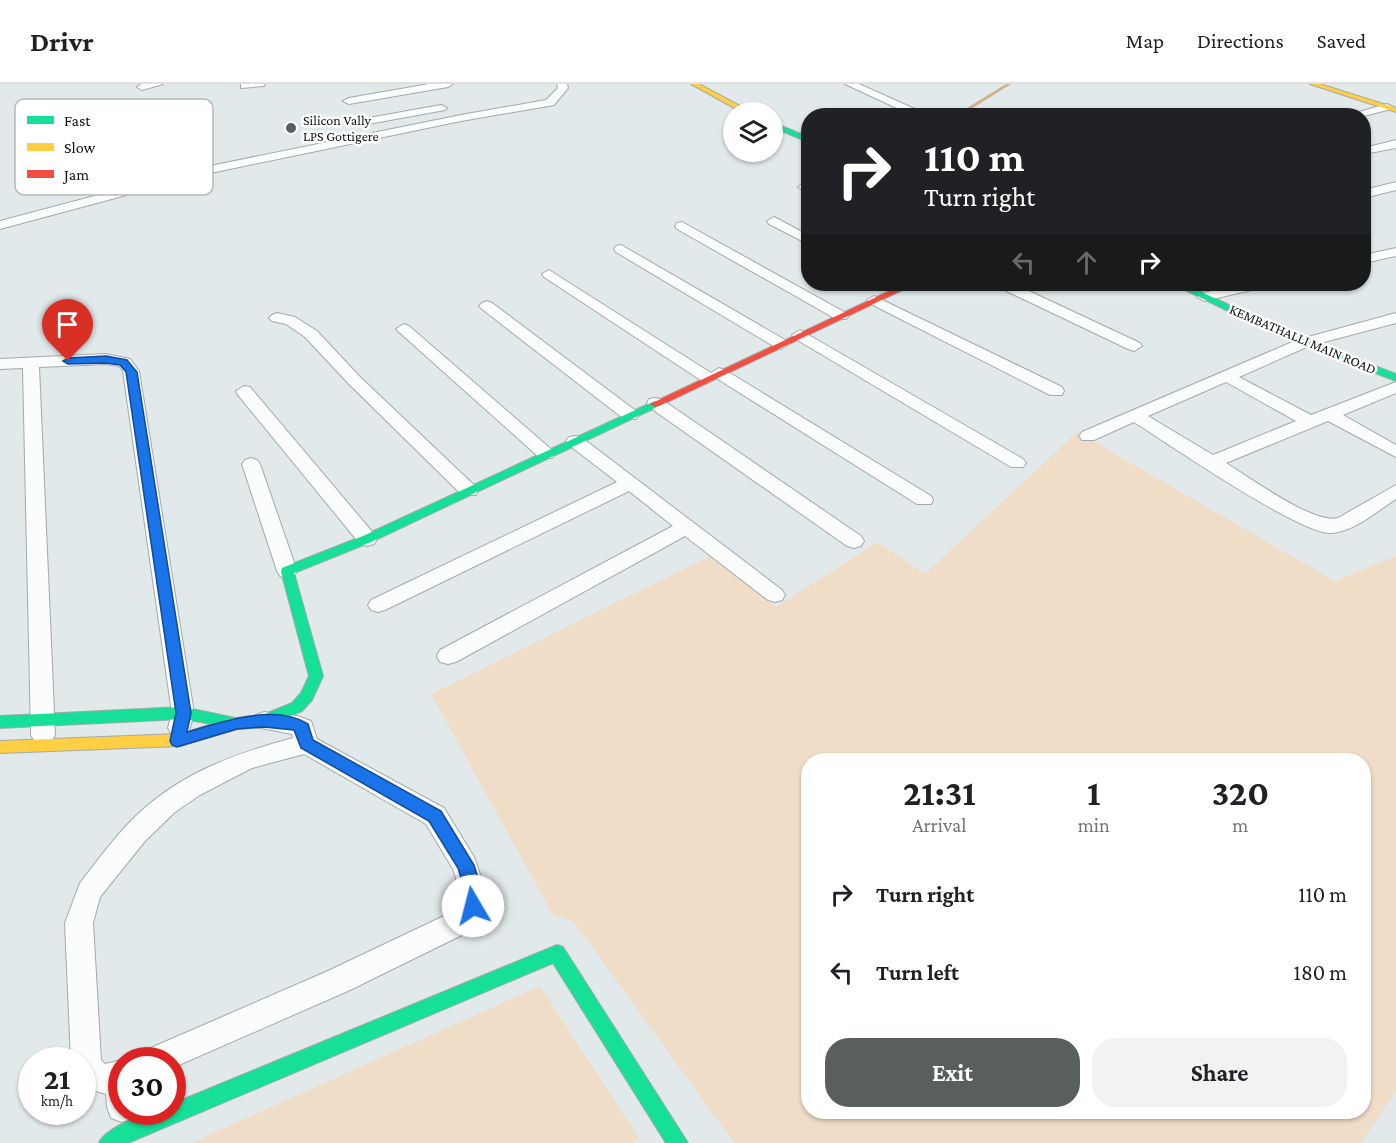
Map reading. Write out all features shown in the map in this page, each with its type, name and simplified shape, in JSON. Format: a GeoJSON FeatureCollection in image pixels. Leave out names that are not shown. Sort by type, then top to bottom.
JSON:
{"type":"FeatureCollection","features":[{"type":"Feature","properties":{"kind":"street"},"geometry":{"type":"LineString","coordinates":[[142,87],[158,84]]}},
{"type":"Feature","properties":{"kind":"street"},"geometry":{"type":"LineString","coordinates":[[245,86],[260,84]]}},
{"type":"Feature","properties":{"kind":"street"},"geometry":{"type":"LineString","coordinates":[[349,101],[448,84]]}},
{"type":"Feature","properties":{"kind":"street"},"geometry":{"type":"LineString","coordinates":[[694,84],[728,102]]}},
{"type":"Feature","properties":{"kind":"street"},"geometry":{"type":"LineString","coordinates":[[850,84],[906,108]]}},
{"type":"Feature","properties":{"kind":"street"},"geometry":{"type":"LineString","coordinates":[[1313,84],[1393,107]]}},
{"type":"Feature","properties":{"kind":"street"},"geometry":{"type":"LineString","coordinates":[[1335,84],[1393,107]]}},
{"type":"Feature","properties":{"kind":"street"},"geometry":{"type":"LineString","coordinates":[[213,169],[461,118],[550,103],[563,88],[558,86]]}},
{"type":"Feature","properties":{"kind":"street"},"geometry":{"type":"LineString","coordinates":[[363,122],[457,105]]}},
{"type":"Feature","properties":{"kind":"street"},"geometry":{"type":"LineString","coordinates":[[1371,112],[1393,107]]}},
{"type":"Feature","properties":{"kind":"street"},"geometry":{"type":"LineString","coordinates":[[783,129],[801,137]]}},
{"type":"Feature","properties":{"kind":"street"},"geometry":{"type":"LineString","coordinates":[[1371,149],[1396,144]]}},
{"type":"Feature","properties":{"kind":"street"},"geometry":{"type":"LineString","coordinates":[[1371,192],[1396,186]]}},
{"type":"Feature","properties":{"kind":"street"},"geometry":{"type":"LineString","coordinates":[[0,225],[113,195]]}},
{"type":"Feature","properties":{"kind":"street"},"geometry":{"type":"LineString","coordinates":[[774,221],[801,236]]}},
{"type":"Feature","properties":{"kind":"street"},"geometry":{"type":"LineString","coordinates":[[682,226],[842,316]]}},
{"type":"Feature","properties":{"kind":"street"},"geometry":{"type":"LineString","coordinates":[[621,249],[781,344]]}},
{"type":"Feature","properties":{"kind":"street"},"geometry":{"type":"LineString","coordinates":[[1371,257],[1396,252]]}},
{"type":"Feature","properties":{"kind":"street"},"geometry":{"type":"LineString","coordinates":[[549,274],[714,376],[924,500]]}},
{"type":"Feature","properties":{"kind":"street"},"geometry":{"type":"LineString","coordinates":[[287,571],[367,539],[842,316],[890,291]]}},
{"type":"Feature","properties":{"kind":"street"},"geometry":{"type":"LineString","coordinates":[[1018,291],[1134,346]]}},
{"type":"Feature","properties":{"kind":"street","name":"KEMBATHALLI MAIN ROAD"},"geometry":{"type":"LineString","coordinates":[[1192,291],[1304,343],[1394,378]]}},
{"type":"Feature","properties":{"kind":"street"},"geometry":{"type":"LineString","coordinates":[[1204,297],[1230,291]]}},
{"type":"Feature","properties":{"kind":"street"},"geometry":{"type":"LineString","coordinates":[[874,300],[1056,391]]}},
{"type":"Feature","properties":{"kind":"street"},"geometry":{"type":"LineString","coordinates":[[487,306],[630,415]]}},
{"type":"Feature","properties":{"kind":"street"},"geometry":{"type":"LineString","coordinates":[[277,318],[290,320],[311,334],[354,380],[469,491]]}},
{"type":"Feature","properties":{"kind":"street"},"geometry":{"type":"LineString","coordinates":[[1088,436],[1304,343],[1396,318]]}},
{"type":"Feature","properties":{"kind":"street"},"geometry":{"type":"LineString","coordinates":[[404,329],[546,454]]}},
{"type":"Feature","properties":{"kind":"street"},"geometry":{"type":"LineString","coordinates":[[800,335],[1017,463]]}},
{"type":"Feature","properties":{"kind":"street"},"geometry":{"type":"LineString","coordinates":[[0,364],[106,359],[124,362],[131,372],[183,713],[177,741]]}},
{"type":"Feature","properties":{"kind":"street"},"geometry":{"type":"LineString","coordinates":[[31,363],[43,745]]}},
{"type":"Feature","properties":{"kind":"street"},"geometry":{"type":"LineString","coordinates":[[1228,376],[1312,423]]}},
{"type":"Feature","properties":{"kind":"street"},"geometry":{"type":"LineString","coordinates":[[1212,462],[1331,416],[1394,378]]}},
{"type":"Feature","properties":{"kind":"street"},"geometry":{"type":"LineString","coordinates":[[244,391],[367,539]]}},
{"type":"Feature","properties":{"kind":"street"},"geometry":{"type":"LineString","coordinates":[[655,403],[854,541]]}},
{"type":"Feature","properties":{"kind":"street"},"geometry":{"type":"LineString","coordinates":[[1136,416],[1304,519],[1330,527],[1345,524],[1396,491]]}},
{"type":"Feature","properties":{"kind":"street"},"geometry":{"type":"LineString","coordinates":[[1331,416],[1396,452]]}},
{"type":"Feature","properties":{"kind":"street"},"geometry":{"type":"LineString","coordinates":[[575,441],[775,595]]}},
{"type":"Feature","properties":{"kind":"street"},"geometry":{"type":"LineString","coordinates":[[251,464],[287,571],[316,676],[307,696],[297,707],[264,721]]}},
{"type":"Feature","properties":{"kind":"street"},"geometry":{"type":"LineString","coordinates":[[378,605],[631,483]]}},
{"type":"Feature","properties":{"kind":"street"},"geometry":{"type":"LineString","coordinates":[[448,656],[688,526]]}},
{"type":"Feature","properties":{"kind":"street"},"geometry":{"type":"LineString","coordinates":[[0,722],[183,713],[237,723]]}},
{"type":"Feature","properties":{"kind":"street"},"geometry":{"type":"LineString","coordinates":[[0,747],[177,741],[237,723],[264,721],[297,724],[303,728],[306,744]]}},
{"type":"Feature","properties":{"kind":"street"},"geometry":{"type":"LineString","coordinates":[[108,1078],[93,1076],[86,1064],[79,923],[89,891],[136,833],[166,805],[192,788],[246,760],[306,744],[435,816],[465,865],[473,891],[473,906],[465,917],[456,924],[338,981],[186,1047]]}},
{"type":"Feature","properties":{"kind":"street"},"geometry":{"type":"LineString","coordinates":[[186,1098],[557,953],[671,1140]]}},
{"type":"Feature","properties":{"kind":"shaded area"},"geometry":{"type":"Polygon","coordinates":[[[1077,432],[1335,581],[1396,556],[1396,1091],[1361,1143],[734,1143],[574,922],[553,915],[431,694],[710,556],[776,607],[877,542],[925,574],[1077,432]]]}},
{"type":"Feature","properties":{"kind":"shaded area"},"geometry":{"type":"Polygon","coordinates":[[[540,986],[639,1138],[633,1143],[191,1143],[540,986]]]}},
{"type":"Feature","properties":{"kind":"waterway"},"geometry":{"type":"LineString","coordinates":[[969,108],[1009,84]]}},
{"type":"Feature","properties":{"kind":"traffic: fast"},"geometry":{"type":"LineString","coordinates":[[783,129],[801,137]]}},
{"type":"Feature","properties":{"kind":"traffic: fast"},"geometry":{"type":"LineString","coordinates":[[1193,291],[1281,333],[1396,378]]}},
{"type":"Feature","properties":{"kind":"traffic: fast"},"geometry":{"type":"LineString","coordinates":[[180,740],[237,723],[264,721],[297,707],[307,696],[316,676],[287,571],[367,539],[655,404]]}},
{"type":"Feature","properties":{"kind":"traffic: fast"},"geometry":{"type":"LineString","coordinates":[[0,722],[183,713],[231,722]]}},
{"type":"Feature","properties":{"kind":"traffic: fast"},"geometry":{"type":"LineString","coordinates":[[109,1143],[124,1134],[557,953],[678,1143]]}},
{"type":"Feature","properties":{"kind":"traffic: slow"},"geometry":{"type":"LineString","coordinates":[[694,84],[728,102]]}},
{"type":"Feature","properties":{"kind":"traffic: slow"},"geometry":{"type":"LineString","coordinates":[[1313,84],[1396,110]]}},
{"type":"Feature","properties":{"kind":"traffic: slow"},"geometry":{"type":"LineString","coordinates":[[0,747],[180,740]]}},
{"type":"Feature","properties":{"kind":"traffic: jam"},"geometry":{"type":"LineString","coordinates":[[655,404],[895,291]]}},
{"type":"Feature","properties":{"kind":"place","name":"Silicon Vally LPS Gottigere"},"geometry":{"type":"Point","coordinates":[291,128]}},
{"type":"Feature","properties":{"kind":"route"},"geometry":{"type":"LineString","coordinates":[[68,361],[106,359],[124,362],[131,372],[183,713],[177,741],[237,723],[278,721],[297,724],[303,728],[306,744],[435,816],[465,865],[473,891],[473,906]]}}]}
